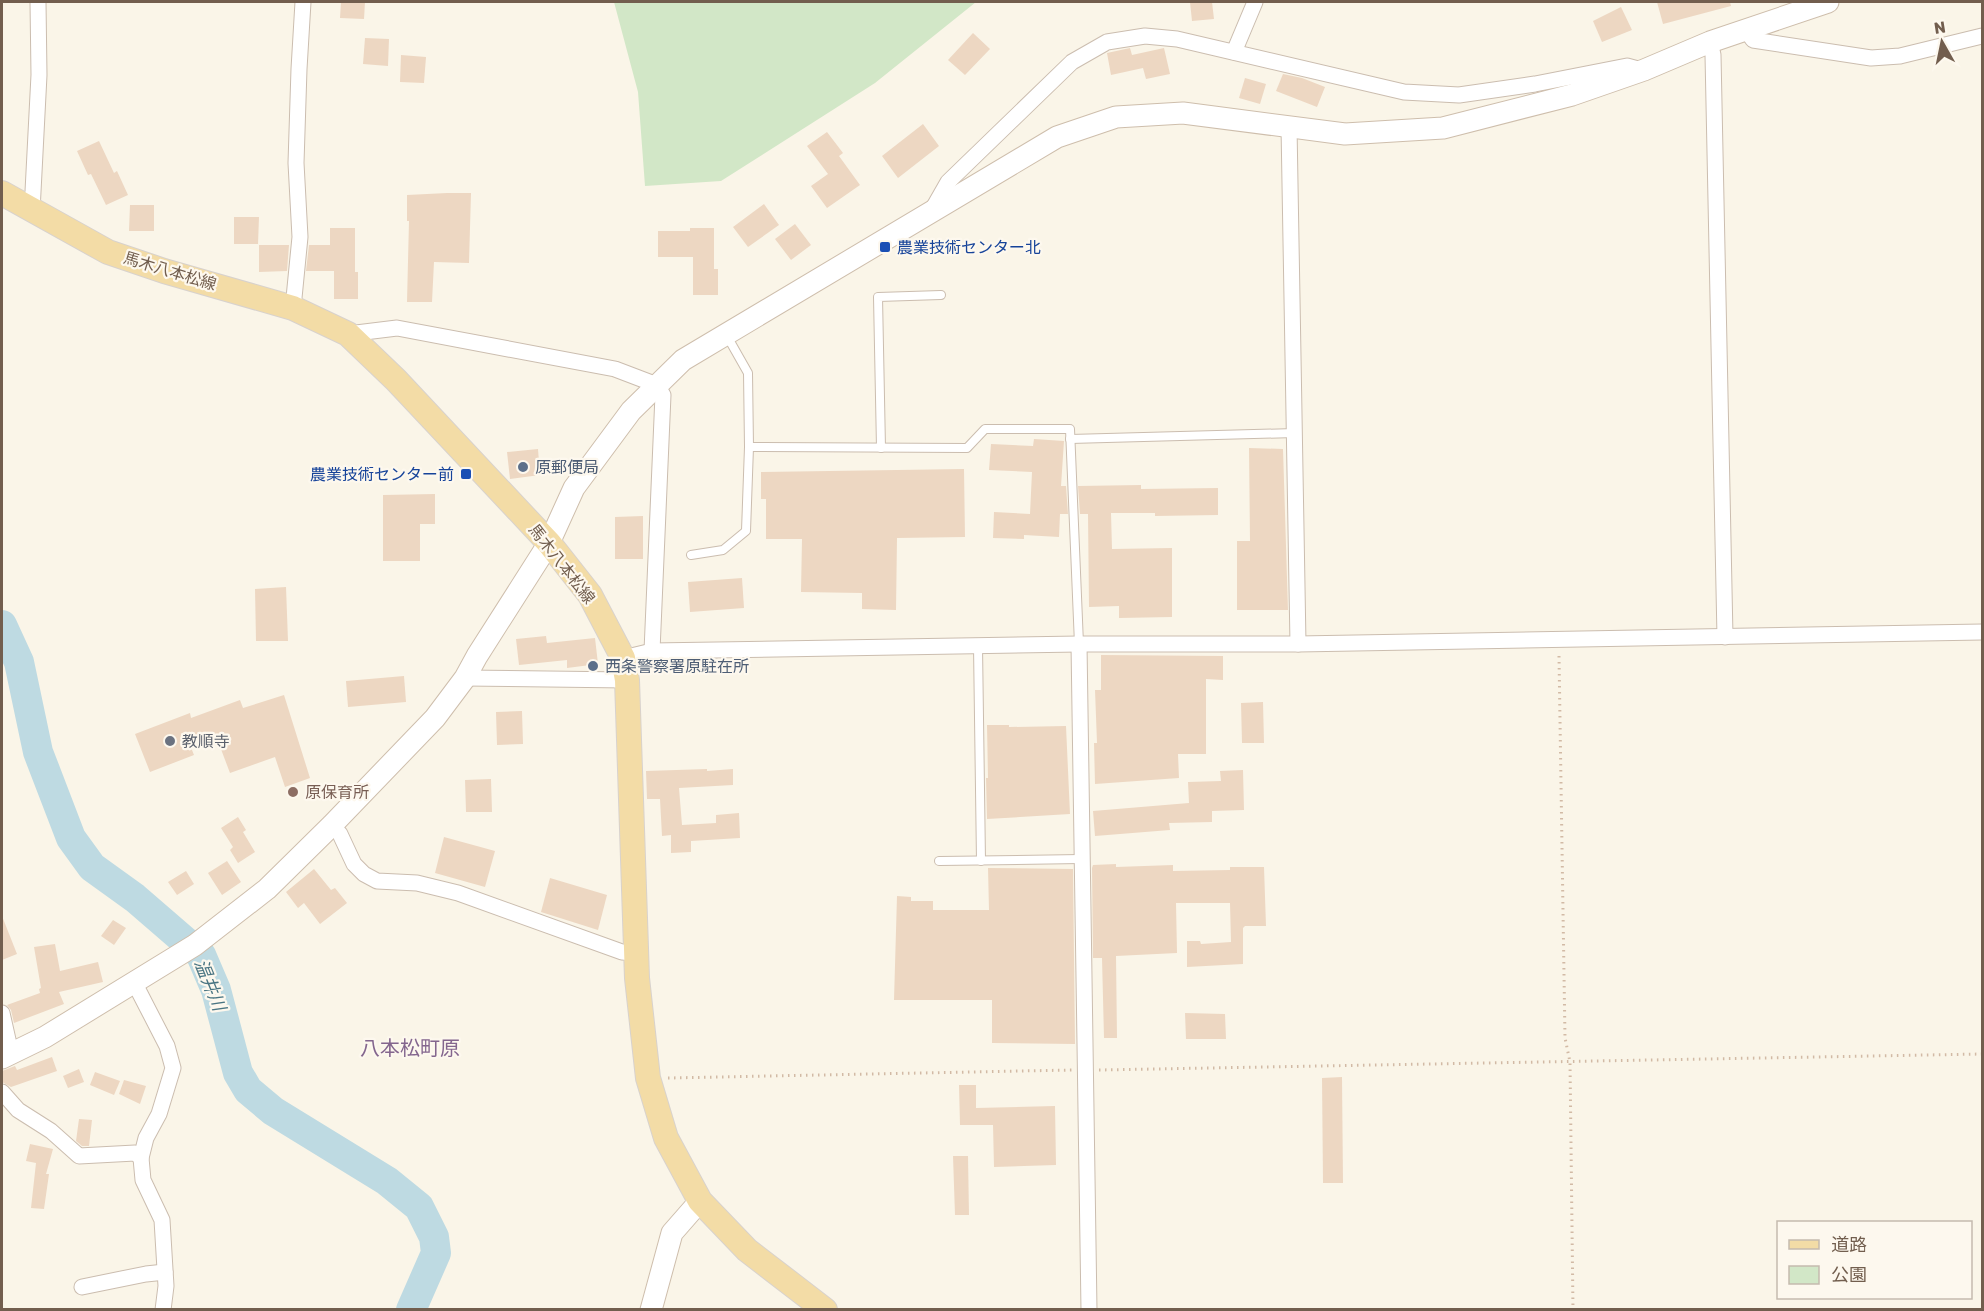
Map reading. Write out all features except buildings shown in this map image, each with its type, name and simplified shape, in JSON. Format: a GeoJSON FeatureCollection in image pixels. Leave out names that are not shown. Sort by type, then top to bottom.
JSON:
{"type":"FeatureCollection","features":[{"type":"Feature","properties":{"kind":"main road","name":"馬木八本松線"},"geometry":{"type":"LineString","coordinates":[[2,193],[108,252],[164,271],[293,308],[348,334],[396,380],[549,543],[590,595],[625,669],[637,978],[648,1078],[666,1138],[700,1201],[747,1250],[825,1310]]}},
{"type":"Feature","properties":{"kind":"street"},"geometry":{"type":"LineString","coordinates":[[32,211],[39,75],[38,2]]}},
{"type":"Feature","properties":{"kind":"street"},"geometry":{"type":"LineString","coordinates":[[293,308],[300,237],[296,163],[298,69],[303,2]]}},
{"type":"Feature","properties":{"kind":"street"},"geometry":{"type":"LineString","coordinates":[[1234,52],[1255,2]]}},
{"type":"Feature","properties":{"kind":"street"},"geometry":{"type":"LineString","coordinates":[[2,1013],[6,1055],[45,1036],[195,945],[267,889],[435,718],[465,678],[549,543],[574,488],[631,411],[683,360],[1057,137],[1116,117],[1183,113],[1344,134],[1443,128],[1572,95],[1644,70],[1710,42],[1828,2]]}},
{"type":"Feature","properties":{"kind":"street"},"geometry":{"type":"LineString","coordinates":[[1746,30],[1753,40],[1871,58],[1900,56],[1983,36]]}},
{"type":"Feature","properties":{"kind":"street"},"geometry":{"type":"LineString","coordinates":[[931,212],[948,182],[1047,86],[1072,62],[1107,42],[1145,36],[1178,39],[1404,92],[1459,95],[1534,84],[1627,66],[1644,70]]}},
{"type":"Feature","properties":{"kind":"street"},"geometry":{"type":"LineString","coordinates":[[1710,42],[1713,56],[1725,637]]}},
{"type":"Feature","properties":{"kind":"street"},"geometry":{"type":"LineString","coordinates":[[1289,126],[1298,644]]}},
{"type":"Feature","properties":{"kind":"street"},"geometry":{"type":"LineString","coordinates":[[348,334],[397,328],[615,369],[657,385],[663,395],[652,651]]}},
{"type":"Feature","properties":{"kind":"street"},"geometry":{"type":"LineString","coordinates":[[465,678],[625,669],[652,651],[1983,633]]}},
{"type":"Feature","properties":{"kind":"street"},"geometry":{"type":"LineString","coordinates":[[1079,644],[1089,1310]]}},
{"type":"Feature","properties":{"kind":"street"},"geometry":{"type":"LineString","coordinates":[[332,825],[340,834],[354,864],[364,874],[377,881],[417,883],[458,893],[622,952],[637,953]]}},
{"type":"Feature","properties":{"kind":"street"},"geometry":{"type":"LineString","coordinates":[[134,982],[168,1046],[173,1068],[159,1114],[146,1138],[141,1158],[143,1180],[162,1220],[166,1286],[163,1310]]}},
{"type":"Feature","properties":{"kind":"street"},"geometry":{"type":"LineString","coordinates":[[2,1092],[18,1110],[51,1131],[79,1156],[135,1154],[141,1158]]}},
{"type":"Feature","properties":{"kind":"street"},"geometry":{"type":"LineString","coordinates":[[651,1310],[672,1233],[700,1201]]}},
{"type":"Feature","properties":{"kind":"street"},"geometry":{"type":"LineString","coordinates":[[82,1287],[165,1272]]}},
{"type":"Feature","properties":{"kind":"lane"},"geometry":{"type":"LineString","coordinates":[[881,448],[878,297],[941,295]]}},
{"type":"Feature","properties":{"kind":"lane"},"geometry":{"type":"LineString","coordinates":[[691,555],[723,550],[746,531],[749,447],[748,373],[726,334]]}},
{"type":"Feature","properties":{"kind":"lane"},"geometry":{"type":"LineString","coordinates":[[749,447],[966,448],[985,429],[1070,429],[1079,644]]}},
{"type":"Feature","properties":{"kind":"lane"},"geometry":{"type":"LineString","coordinates":[[1070,439],[1295,433]]}},
{"type":"Feature","properties":{"kind":"lane"},"geometry":{"type":"LineString","coordinates":[[978,646],[981,861]]}},
{"type":"Feature","properties":{"kind":"lane"},"geometry":{"type":"LineString","coordinates":[[939,861],[1081,859]]}},
{"type":"Feature","properties":{"kind":"path"},"geometry":{"type":"LineString","coordinates":[[1564,640],[1558,657],[1565,1038],[1570,1062],[1573,1310]]}},
{"type":"Feature","properties":{"kind":"path"},"geometry":{"type":"LineString","coordinates":[[648,1078],[1983,1054]]}},
{"type":"Feature","properties":{"kind":"green space"},"geometry":{"type":"Polygon","coordinates":[[[614,2],[976,2],[875,83],[721,181],[645,186],[638,92],[614,2]]]}},
{"type":"Feature","properties":{"kind":"waterway","name":"温井川"},"geometry":{"type":"LineString","coordinates":[[2,625],[19,662],[38,752],[71,838],[92,867],[135,898],[201,955],[216,990],[238,1073],[248,1090],[273,1111],[387,1181],[419,1207],[434,1237],[436,1253],[411,1310]]}},
{"type":"Feature","properties":{"kind":"place","name":"農業技術センター北"},"geometry":{"type":"Point","coordinates":[885,247]}},
{"type":"Feature","properties":{"kind":"place","name":"原郵便局"},"geometry":{"type":"Point","coordinates":[523,467]}},
{"type":"Feature","properties":{"kind":"place","name":"農業技術センター前"},"geometry":{"type":"Point","coordinates":[466,474]}},
{"type":"Feature","properties":{"kind":"place","name":"西条警察署原駐在所"},"geometry":{"type":"Point","coordinates":[593,666]}},
{"type":"Feature","properties":{"kind":"place","name":"教順寺"},"geometry":{"type":"Point","coordinates":[170,741]}},
{"type":"Feature","properties":{"kind":"place","name":"原保育所"},"geometry":{"type":"Point","coordinates":[293,792]}},
{"type":"Feature","properties":{"kind":"district","name":"八本松町原"},"geometry":{"type":"Point","coordinates":[410,1048]}}]}
